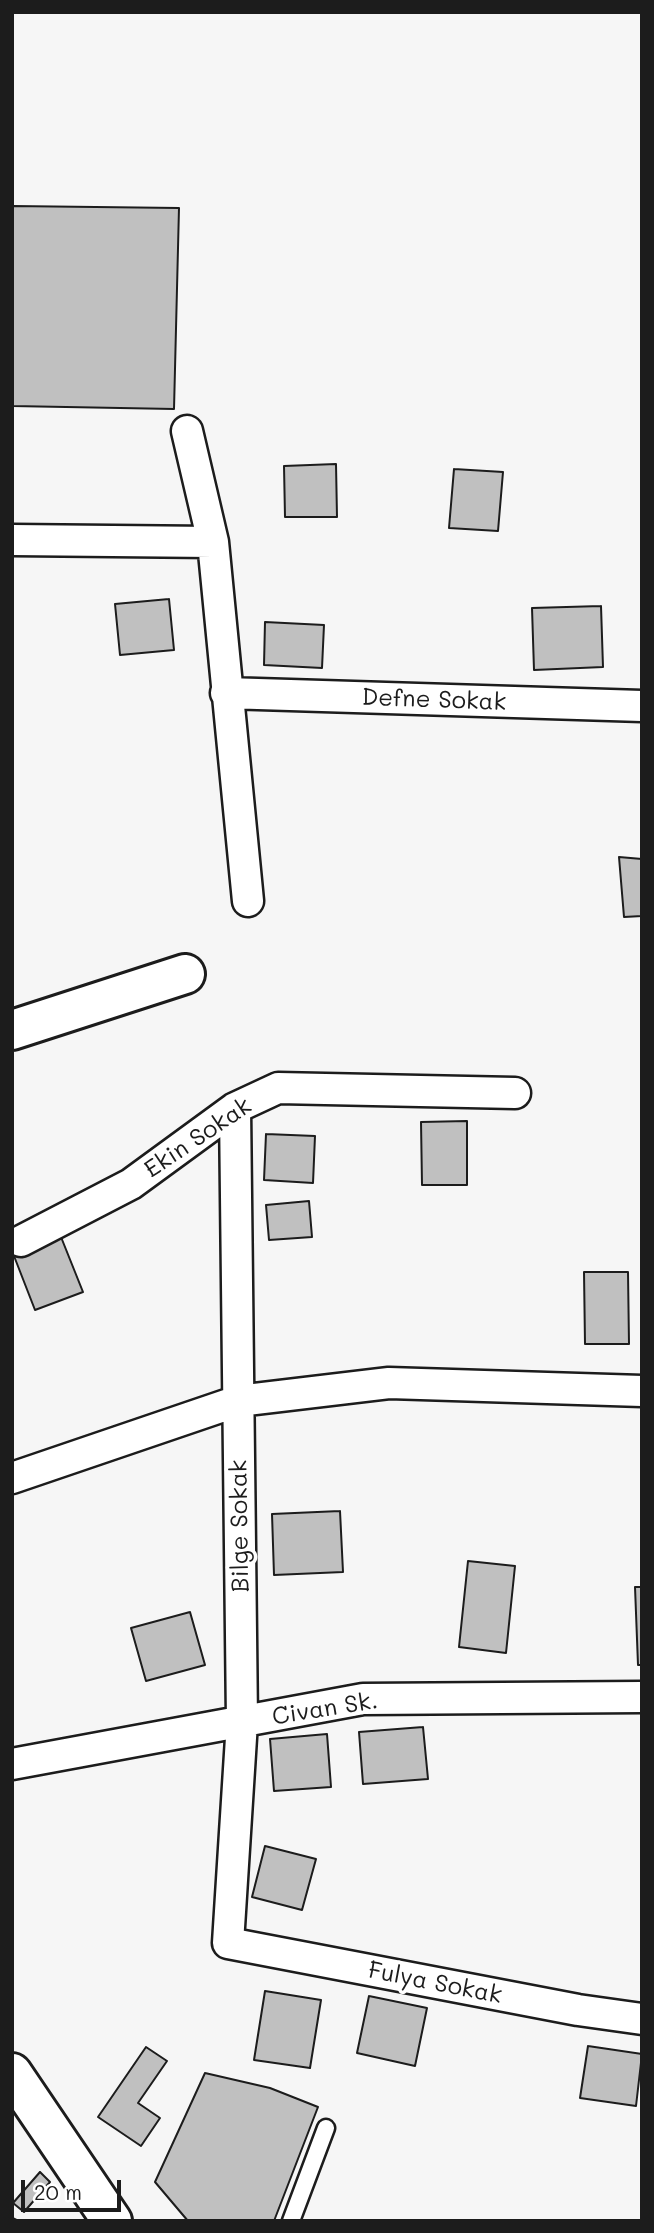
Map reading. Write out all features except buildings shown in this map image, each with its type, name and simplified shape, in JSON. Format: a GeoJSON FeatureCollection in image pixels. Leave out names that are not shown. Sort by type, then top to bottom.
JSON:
{"type":"FeatureCollection","features":[{"type":"Feature","properties":{"kind":"main road"},"geometry":{"type":"LineString","coordinates":[[12,1030],[185,974]]}},
{"type":"Feature","properties":{"kind":"main road"},"geometry":{"type":"LineString","coordinates":[[12,2073],[112,2221]]}},
{"type":"Feature","properties":{"kind":"street"},"geometry":{"type":"LineString","coordinates":[[187,431],[213,542],[248,901]]}},
{"type":"Feature","properties":{"kind":"street"},"geometry":{"type":"LineString","coordinates":[[12,540],[213,542]]}},
{"type":"Feature","properties":{"kind":"street","name":"Defne Sokak"},"geometry":{"type":"LineString","coordinates":[[226,693],[642,706]]}},
{"type":"Feature","properties":{"kind":"street","name":"Ekin Sokak"},"geometry":{"type":"LineString","coordinates":[[21,1241],[131,1184],[235,1108],[278,1088],[515,1093]]}},
{"type":"Feature","properties":{"kind":"street","name":"Bilge Sokak"},"geometry":{"type":"LineString","coordinates":[[228,1943],[243,1722],[235,1108]]}},
{"type":"Feature","properties":{"kind":"street"},"geometry":{"type":"LineString","coordinates":[[12,1478],[238,1401],[389,1383],[642,1391]]}},
{"type":"Feature","properties":{"kind":"street","name":"Civan Sk."},"geometry":{"type":"LineString","coordinates":[[12,1764],[363,1699],[642,1697]]}},
{"type":"Feature","properties":{"kind":"street","name":"Fulya Sokak"},"geometry":{"type":"LineString","coordinates":[[228,1943],[578,2010],[642,2019]]}},
{"type":"Feature","properties":{"kind":"lane"},"geometry":{"type":"LineString","coordinates":[[291,2221],[326,2128]]}}]}
